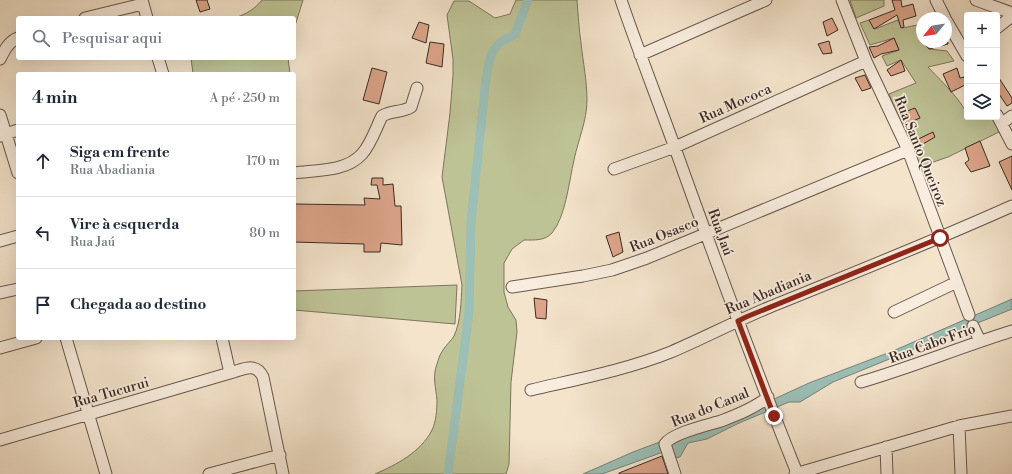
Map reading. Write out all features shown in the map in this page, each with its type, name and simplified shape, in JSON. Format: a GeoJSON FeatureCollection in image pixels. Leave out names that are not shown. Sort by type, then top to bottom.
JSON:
{"type":"FeatureCollection","features":[{"type":"Feature","properties":{"kind":"street","name":"Rua Jaú"},"geometry":{"type":"LineString","coordinates":[[622,0],[640,55],[675,147],[705,234],[796,474]]}},
{"type":"Feature","properties":{"kind":"street"},"geometry":{"type":"LineString","coordinates":[[640,55],[766,0]]}},
{"type":"Feature","properties":{"kind":"street","name":"Rua Santo Queiroz"},"geometry":{"type":"LineString","coordinates":[[842,0],[866,61],[908,150],[969,315]]}},
{"type":"Feature","properties":{"kind":"street"},"geometry":{"type":"LineString","coordinates":[[936,0],[942,12]]}},
{"type":"Feature","properties":{"kind":"street"},"geometry":{"type":"LineString","coordinates":[[976,0],[1012,13]]}},
{"type":"Feature","properties":{"kind":"street"},"geometry":{"type":"LineString","coordinates":[[92,16],[142,2],[146,16]]}},
{"type":"Feature","properties":{"kind":"street"},"geometry":{"type":"LineString","coordinates":[[1000,26],[1012,16]]}},
{"type":"Feature","properties":{"kind":"street"},"geometry":{"type":"LineString","coordinates":[[952,30],[964,50]]}},
{"type":"Feature","properties":{"kind":"street"},"geometry":{"type":"LineString","coordinates":[[0,59],[8,46],[16,38]]}},
{"type":"Feature","properties":{"kind":"street"},"geometry":{"type":"LineString","coordinates":[[159,60],[162,72]]}},
{"type":"Feature","properties":{"kind":"street","name":"Rua Mococa"},"geometry":{"type":"LineString","coordinates":[[614,168],[675,147],[866,61]]}},
{"type":"Feature","properties":{"kind":"street"},"geometry":{"type":"LineString","coordinates":[[296,173],[335,168],[346,165],[361,155],[382,116],[386,113],[404,112],[411,107],[417,88]]}},
{"type":"Feature","properties":{"kind":"street"},"geometry":{"type":"LineString","coordinates":[[0,115],[3,135],[16,168]]}},
{"type":"Feature","properties":{"kind":"street"},"geometry":{"type":"LineString","coordinates":[[1000,119],[1012,116]]}},
{"type":"Feature","properties":{"kind":"street"},"geometry":{"type":"LineString","coordinates":[[1000,120],[1012,144]]}},
{"type":"Feature","properties":{"kind":"street"},"geometry":{"type":"LineString","coordinates":[[3,135],[16,131]]}},
{"type":"Feature","properties":{"kind":"street","name":"Rua Osasco"},"geometry":{"type":"LineString","coordinates":[[512,287],[612,270],[647,258],[908,150]]}},
{"type":"Feature","properties":{"kind":"street","name":"Rua Abadiania"},"geometry":{"type":"LineString","coordinates":[[531,390],[632,366],[671,352],[746,317],[940,238],[1012,206]]}},
{"type":"Feature","properties":{"kind":"street"},"geometry":{"type":"LineString","coordinates":[[0,241],[16,237]]}},
{"type":"Feature","properties":{"kind":"street"},"geometry":{"type":"LineString","coordinates":[[894,312],[957,282]]}},
{"type":"Feature","properties":{"kind":"street"},"geometry":{"type":"LineString","coordinates":[[0,293],[16,289]]}},
{"type":"Feature","properties":{"kind":"street"},"geometry":{"type":"LineString","coordinates":[[973,326],[980,341]]}},
{"type":"Feature","properties":{"kind":"street","name":"Rua Cabo Frio"},"geometry":{"type":"LineString","coordinates":[[861,382],[910,368],[980,341],[1012,331]]}},
{"type":"Feature","properties":{"kind":"street"},"geometry":{"type":"LineString","coordinates":[[0,348],[29,340]]}},
{"type":"Feature","properties":{"kind":"street"},"geometry":{"type":"LineString","coordinates":[[67,340],[106,474]]}},
{"type":"Feature","properties":{"kind":"street"},"geometry":{"type":"LineString","coordinates":[[222,340],[230,373]]}},
{"type":"Feature","properties":{"kind":"street","name":"Rua Tucurui"},"geometry":{"type":"LineString","coordinates":[[0,440],[230,373],[256,368],[260,371],[263,377],[280,455]]}},
{"type":"Feature","properties":{"kind":"street","name":"Rua do Canal"},"geometry":{"type":"LineString","coordinates":[[675,474],[666,448],[667,442],[680,434],[722,420],[768,399]]}},
{"type":"Feature","properties":{"kind":"street"},"geometry":{"type":"LineString","coordinates":[[796,474],[810,472],[886,447],[959,426],[1012,416]]}},
{"type":"Feature","properties":{"kind":"street"},"geometry":{"type":"LineString","coordinates":[[959,426],[961,474]]}},
{"type":"Feature","properties":{"kind":"street"},"geometry":{"type":"LineString","coordinates":[[886,447],[887,474]]}},
{"type":"Feature","properties":{"kind":"street"},"geometry":{"type":"LineString","coordinates":[[209,474],[280,455],[283,474]]}},
{"type":"Feature","properties":{"kind":"green space"},"geometry":{"type":"Polygon","coordinates":[[[262,0],[303,0],[296,23],[296,16],[240,16],[256,6],[262,0]]]}},
{"type":"Feature","properties":{"kind":"green space"},"geometry":{"type":"Polygon","coordinates":[[[516,0],[577,0],[587,108],[564,208],[557,226],[549,236],[539,240],[524,240],[512,249],[504,263],[504,292],[508,307],[516,320],[517,332],[511,382],[509,464],[506,474],[375,474],[399,462],[415,451],[432,430],[437,408],[435,378],[436,369],[441,353],[454,336],[459,317],[462,285],[442,177],[453,75],[453,59],[447,15],[454,1],[469,1],[495,18],[510,14],[516,0]]]}},
{"type":"Feature","properties":{"kind":"green space"},"geometry":{"type":"Polygon","coordinates":[[[850,0],[884,0],[884,6],[856,18],[850,0]]]}},
{"type":"Feature","properties":{"kind":"green space"},"geometry":{"type":"Polygon","coordinates":[[[869,20],[875,29],[898,20],[903,28],[916,25],[916,48],[947,51],[954,61],[928,67],[962,106],[964,109],[964,120],[997,120],[1003,130],[948,157],[919,167],[889,94],[916,83],[901,60],[887,66],[882,56],[899,50],[894,38],[870,45],[860,23],[869,20]]]}},
{"type":"Feature","properties":{"kind":"green space"},"geometry":{"type":"Polygon","coordinates":[[[191,60],[288,60],[290,72],[193,72],[191,60]]]}},
{"type":"Feature","properties":{"kind":"green space"},"geometry":{"type":"Polygon","coordinates":[[[457,285],[455,324],[296,310],[296,291],[457,285]]]}},
{"type":"Feature","properties":{"kind":"water"},"geometry":{"type":"Polygon","coordinates":[[[1012,299],[1012,309],[833,382],[800,402],[789,402],[737,424],[707,439],[688,443],[680,457],[672,458],[666,451],[602,474],[583,474],[665,440],[722,423],[809,383],[893,351],[1012,299]]]}},
{"type":"Feature","properties":{"kind":"building"},"geometry":{"type":"Polygon","coordinates":[[[196,0],[207,0],[210,9],[200,12],[196,0]]]}},
{"type":"Feature","properties":{"kind":"building"},"geometry":{"type":"Polygon","coordinates":[[[892,0],[901,0],[902,7],[913,4],[916,16],[903,20],[904,27],[901,28],[897,15],[874,29],[869,20],[895,10],[892,0]]]}},
{"type":"Feature","properties":{"kind":"building"},"geometry":{"type":"Polygon","coordinates":[[[832,18],[838,30],[827,36],[823,22],[832,18]]]}},
{"type":"Feature","properties":{"kind":"building"},"geometry":{"type":"Polygon","coordinates":[[[419,22],[429,25],[426,43],[412,38],[419,22]]]}},
{"type":"Feature","properties":{"kind":"building"},"geometry":{"type":"Polygon","coordinates":[[[894,38],[899,50],[881,54],[874,58],[869,47],[878,46],[894,38]]]}},
{"type":"Feature","properties":{"kind":"building"},"geometry":{"type":"Polygon","coordinates":[[[829,41],[832,53],[823,54],[818,44],[829,41]]]}},
{"type":"Feature","properties":{"kind":"building"},"geometry":{"type":"Polygon","coordinates":[[[430,42],[444,44],[442,67],[426,63],[430,42]]]}},
{"type":"Feature","properties":{"kind":"building"},"geometry":{"type":"Polygon","coordinates":[[[901,60],[905,71],[891,76],[887,70],[901,60]]]}},
{"type":"Feature","properties":{"kind":"building"},"geometry":{"type":"Polygon","coordinates":[[[372,68],[387,72],[379,104],[363,100],[372,68]]]}},
{"type":"Feature","properties":{"kind":"building"},"geometry":{"type":"Polygon","coordinates":[[[957,68],[960,78],[964,77],[964,86],[951,92],[943,74],[957,68]]]}},
{"type":"Feature","properties":{"kind":"building"},"geometry":{"type":"Polygon","coordinates":[[[865,75],[871,88],[862,91],[855,78],[865,75]]]}},
{"type":"Feature","properties":{"kind":"building"},"geometry":{"type":"Polygon","coordinates":[[[1000,80],[1012,98],[1012,103],[1007,106],[1000,96],[1000,80]]]}},
{"type":"Feature","properties":{"kind":"building"},"geometry":{"type":"Polygon","coordinates":[[[915,108],[920,118],[906,124],[902,113],[915,108]]]}},
{"type":"Feature","properties":{"kind":"building"},"geometry":{"type":"Polygon","coordinates":[[[933,132],[935,137],[916,148],[912,142],[933,132]]]}},
{"type":"Feature","properties":{"kind":"building"},"geometry":{"type":"Polygon","coordinates":[[[980,141],[990,166],[971,172],[965,163],[969,160],[965,148],[980,141]]]}},
{"type":"Feature","properties":{"kind":"building"},"geometry":{"type":"Polygon","coordinates":[[[1012,156],[1012,190],[999,162],[1012,156]]]}},
{"type":"Feature","properties":{"kind":"building"},"geometry":{"type":"Polygon","coordinates":[[[372,178],[383,178],[383,185],[393,184],[395,206],[401,206],[402,245],[381,243],[380,252],[364,252],[364,244],[296,242],[296,204],[365,205],[364,198],[380,199],[377,185],[371,185],[372,178]]]}},
{"type":"Feature","properties":{"kind":"building"},"geometry":{"type":"Polygon","coordinates":[[[619,232],[623,252],[613,257],[606,236],[619,232]]]}},
{"type":"Feature","properties":{"kind":"building"},"geometry":{"type":"Polygon","coordinates":[[[534,298],[547,300],[546,319],[536,318],[534,298]]]}},
{"type":"Feature","properties":{"kind":"building"},"geometry":{"type":"Polygon","coordinates":[[[662,456],[668,474],[619,474],[619,473],[662,456]]]}},
{"type":"Feature","properties":{"kind":"waterway"},"geometry":{"type":"LineString","coordinates":[[448,474],[469,312],[471,222],[486,78],[489,62],[494,49],[502,41],[515,34],[528,0]]}},
{"type":"Feature","properties":{"kind":"route"},"geometry":{"type":"LineString","coordinates":[[774,416],[738,321],[940,238]]}}]}
